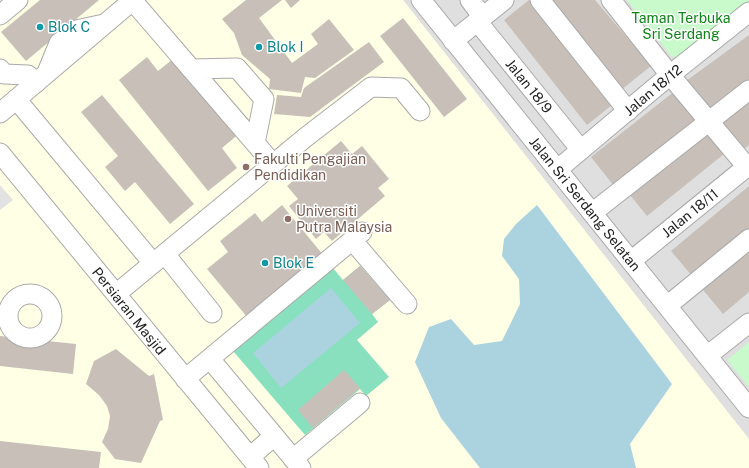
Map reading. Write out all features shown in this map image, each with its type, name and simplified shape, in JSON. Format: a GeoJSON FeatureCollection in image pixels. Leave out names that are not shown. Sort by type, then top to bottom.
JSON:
{"type":"FeatureCollection","features":[{"type":"Feature","properties":{"kind":"street"},"geometry":{"type":"LineString","coordinates":[[0,15],[18,0]]}},
{"type":"Feature","properties":{"kind":"street"},"geometry":{"type":"LineString","coordinates":[[0,113],[41,78],[59,43],[76,30],[104,24],[132,0],[273,164]]}},
{"type":"Feature","properties":{"kind":"street","name":"Jalan Sri Serdang Selatan"},"geometry":{"type":"LineString","coordinates":[[420,0],[749,408]]}},
{"type":"Feature","properties":{"kind":"street","name":"Jalan 18/9"},"geometry":{"type":"LineString","coordinates":[[470,0],[480,19],[581,150]]}},
{"type":"Feature","properties":{"kind":"street"},"geometry":{"type":"LineString","coordinates":[[453,41],[504,0]]}},
{"type":"Feature","properties":{"kind":"street"},"geometry":{"type":"LineString","coordinates":[[540,0],[628,111]]}},
{"type":"Feature","properties":{"kind":"street"},"geometry":{"type":"LineString","coordinates":[[611,0],[708,122],[748,166]]}},
{"type":"Feature","properties":{"kind":"street","name":"Jalan 18/12"},"geometry":{"type":"LineString","coordinates":[[557,170],[670,75],[749,12]]}},
{"type":"Feature","properties":{"kind":"street"},"geometry":{"type":"LineString","coordinates":[[191,69],[237,68],[264,99],[255,143]]}},
{"type":"Feature","properties":{"kind":"street"},"geometry":{"type":"LineString","coordinates":[[0,69],[4,74],[28,75],[41,78]]}},
{"type":"Feature","properties":{"kind":"street"},"geometry":{"type":"LineString","coordinates":[[116,294],[273,164],[371,87],[401,88],[420,111]]}},
{"type":"Feature","properties":{"kind":"street"},"geometry":{"type":"LineString","coordinates":[[592,213],[749,90]]}},
{"type":"Feature","properties":{"kind":"street"},"geometry":{"type":"LineString","coordinates":[[16,99],[159,259],[212,313]]}},
{"type":"Feature","properties":{"kind":"street","name":"Persiaran Masjid"},"geometry":{"type":"LineString","coordinates":[[0,153],[254,462]]}},
{"type":"Feature","properties":{"kind":"street","name":"Jalan 18/11"},"geometry":{"type":"LineString","coordinates":[[631,262],[748,166]]}},
{"type":"Feature","properties":{"kind":"street"},"geometry":{"type":"LineString","coordinates":[[185,379],[357,236],[407,304]]}},
{"type":"Feature","properties":{"kind":"street"},"geometry":{"type":"LineString","coordinates":[[667,306],[749,239]]}},
{"type":"Feature","properties":{"kind":"street"},"geometry":{"type":"LineString","coordinates":[[707,356],[749,323]]}},
{"type":"Feature","properties":{"kind":"street"},"geometry":{"type":"LineString","coordinates":[[210,358],[297,463],[360,403]]}},
{"type":"Feature","properties":{"kind":"street"},"geometry":{"type":"LineString","coordinates":[[254,462],[274,436]]}},
{"type":"Feature","properties":{"kind":"shaded area","name":"Universiti Putra Malaysia"},"geometry":{"type":"Polygon","coordinates":[[[0,0],[403,0],[749,439],[749,468],[0,468],[0,0]]]}},
{"type":"Feature","properties":{"kind":"shaded area"},"geometry":{"type":"Polygon","coordinates":[[[403,0],[749,0],[749,439],[403,0]]]}},
{"type":"Feature","properties":{"kind":"shaded area"},"geometry":{"type":"Polygon","coordinates":[[[0,185],[13,200],[0,210],[0,185]]]}},
{"type":"Feature","properties":{"kind":"green space","name":"Taman Terbuka Sri Serdang"},"geometry":{"type":"Polygon","coordinates":[[[627,0],[749,0],[749,5],[683,60],[671,56],[627,0]]]}},
{"type":"Feature","properties":{"kind":"green space"},"geometry":{"type":"Polygon","coordinates":[[[360,266],[390,300],[372,314],[378,322],[357,340],[389,377],[366,396],[360,389],[305,435],[233,351],[332,267],[343,280],[360,266]]]}},
{"type":"Feature","properties":{"kind":"green space"},"geometry":{"type":"Polygon","coordinates":[[[749,342],[749,387],[727,360],[749,342]]]}},
{"type":"Feature","properties":{"kind":"water"},"geometry":{"type":"Polygon","coordinates":[[[537,205],[672,384],[630,444],[636,468],[480,468],[441,418],[415,362],[429,327],[451,319],[474,345],[502,341],[520,304],[519,279],[502,256],[504,239],[516,224],[537,205]]]}},
{"type":"Feature","properties":{"kind":"water"},"geometry":{"type":"Polygon","coordinates":[[[331,288],[360,323],[281,388],[253,353],[331,288]]]}},
{"type":"Feature","properties":{"kind":"building","name":"Blok C"},"geometry":{"type":"Polygon","coordinates":[[[40,0],[99,0],[26,61],[1,32],[40,0]]]}},
{"type":"Feature","properties":{"kind":"building","name":"Blok I"},"geometry":{"type":"Polygon","coordinates":[[[246,0],[282,0],[259,18],[292,63],[318,44],[311,34],[329,19],[354,50],[315,78],[305,77],[301,93],[269,89],[270,79],[242,55],[234,33],[222,19],[246,0]]]}},
{"type":"Feature","properties":{"kind":"building","name":"Blok I"},"geometry":{"type":"Polygon","coordinates":[[[285,0],[300,0],[291,8],[285,0]]]}},
{"type":"Feature","properties":{"kind":"building"},"geometry":{"type":"Polygon","coordinates":[[[529,0],[537,0],[617,101],[587,125],[504,20],[529,0]]]}},
{"type":"Feature","properties":{"kind":"building"},"geometry":{"type":"Polygon","coordinates":[[[545,0],[595,0],[651,66],[621,90],[545,0]]]}},
{"type":"Feature","properties":{"kind":"building"},"geometry":{"type":"Polygon","coordinates":[[[403,18],[467,99],[444,117],[380,36],[403,18]]]}},
{"type":"Feature","properties":{"kind":"building"},"geometry":{"type":"Polygon","coordinates":[[[749,35],[749,84],[709,113],[686,81],[749,35]]]}},
{"type":"Feature","properties":{"kind":"building"},"geometry":{"type":"Polygon","coordinates":[[[369,42],[384,62],[310,117],[274,114],[277,95],[301,97],[304,88],[369,42]]]}},
{"type":"Feature","properties":{"kind":"building"},"geometry":{"type":"Polygon","coordinates":[[[178,55],[240,133],[222,148],[237,168],[208,191],[119,80],[147,57],[158,71],[178,55]]]}},
{"type":"Feature","properties":{"kind":"building"},"geometry":{"type":"Polygon","coordinates":[[[675,91],[698,120],[614,186],[591,157],[675,91]]]}},
{"type":"Feature","properties":{"kind":"building"},"geometry":{"type":"Polygon","coordinates":[[[749,93],[749,145],[739,153],[713,120],[749,93]]]}},
{"type":"Feature","properties":{"kind":"building"},"geometry":{"type":"Polygon","coordinates":[[[102,95],[194,204],[170,224],[135,182],[125,191],[105,167],[118,156],[81,112],[102,95]]]}},
{"type":"Feature","properties":{"kind":"building"},"geometry":{"type":"Polygon","coordinates":[[[703,128],[724,154],[647,216],[626,190],[703,128]]]}},
{"type":"Feature","properties":{"kind":"building"},"geometry":{"type":"Polygon","coordinates":[[[341,141],[352,154],[362,146],[389,179],[378,188],[385,196],[332,241],[324,232],[316,239],[289,206],[298,199],[287,186],[341,141]]]}},
{"type":"Feature","properties":{"kind":"building"},"geometry":{"type":"Polygon","coordinates":[[[749,186],[749,230],[693,277],[671,251],[749,186]]]}},
{"type":"Feature","properties":{"kind":"building","name":"Blok E"},"geometry":{"type":"Polygon","coordinates":[[[282,205],[324,256],[248,318],[207,269],[228,252],[220,241],[255,213],[262,222],[282,205]]]}},
{"type":"Feature","properties":{"kind":"building"},"geometry":{"type":"Polygon","coordinates":[[[749,243],[749,292],[723,314],[699,285],[749,243]]]}},
{"type":"Feature","properties":{"kind":"building"},"geometry":{"type":"Polygon","coordinates":[[[360,266],[390,300],[372,314],[343,280],[360,266]]]}},
{"type":"Feature","properties":{"kind":"building"},"geometry":{"type":"Polygon","coordinates":[[[0,336],[76,344],[73,374],[0,366],[0,336]]]}},
{"type":"Feature","properties":{"kind":"building"},"geometry":{"type":"Polygon","coordinates":[[[116,349],[149,376],[154,374],[163,420],[160,421],[141,463],[115,459],[102,442],[108,429],[110,416],[107,406],[99,395],[86,384],[94,361],[116,349]]]}},
{"type":"Feature","properties":{"kind":"building"},"geometry":{"type":"Polygon","coordinates":[[[344,370],[360,388],[313,428],[298,410],[344,370]]]}},
{"type":"Feature","properties":{"kind":"building"},"geometry":{"type":"Polygon","coordinates":[[[0,441],[101,452],[99,468],[0,468],[0,441]]]}},
{"type":"Feature","properties":{"kind":"place","name":"Blok C"},"geometry":{"type":"Point","coordinates":[40,27]}},
{"type":"Feature","properties":{"kind":"place","name":"Blok I"},"geometry":{"type":"Point","coordinates":[259,47]}},
{"type":"Feature","properties":{"kind":"place","name":"Fakulti Pengajian Pendidikan"},"geometry":{"type":"Point","coordinates":[246,167]}},
{"type":"Feature","properties":{"kind":"place","name":"Universiti Putra Malaysia"},"geometry":{"type":"Point","coordinates":[288,219]}},
{"type":"Feature","properties":{"kind":"place","name":"Blok E"},"geometry":{"type":"Point","coordinates":[265,263]}}]}
